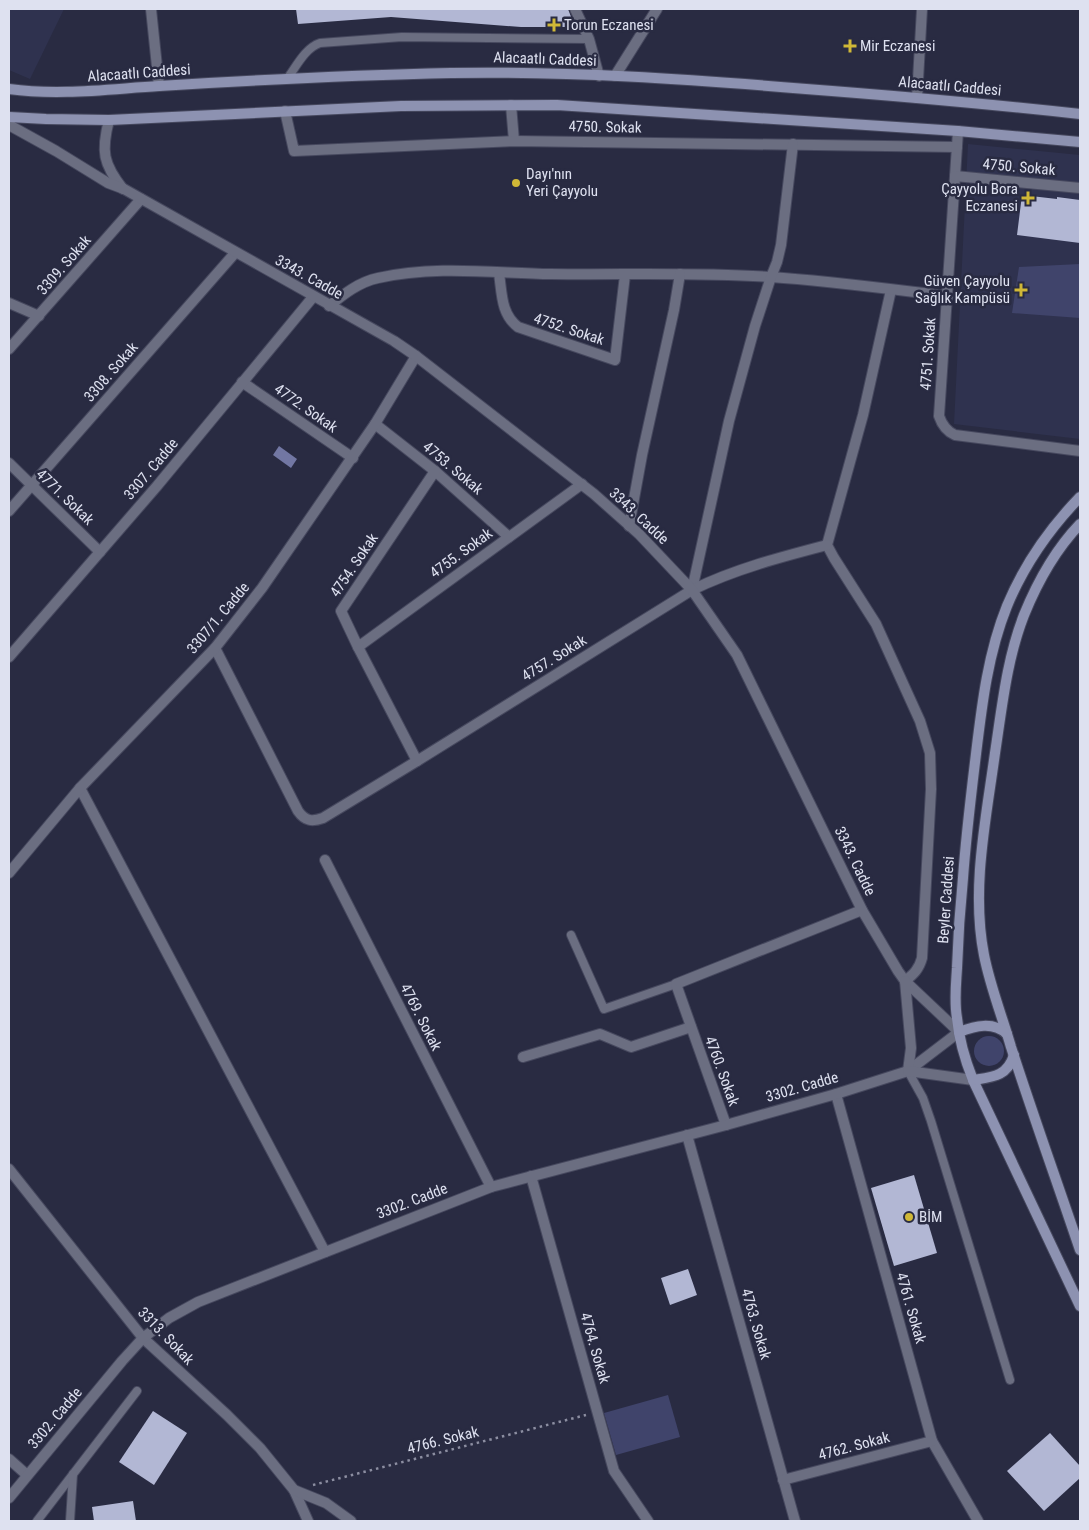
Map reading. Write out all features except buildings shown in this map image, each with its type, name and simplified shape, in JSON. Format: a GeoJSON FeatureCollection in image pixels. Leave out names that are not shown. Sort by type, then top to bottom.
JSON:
{"type":"FeatureCollection","features":[{"type":"Feature","properties":{"kind":"main road","name":"Alacaatlı Caddesi"},"geometry":{"type":"LineString","coordinates":[[9,89],[36,92],[72,92],[288,79],[455,73],[615,76],[697,80],[917,98],[1080,114]]}},
{"type":"Feature","properties":{"kind":"main road"},"geometry":{"type":"LineString","coordinates":[[9,117],[109,120],[401,106],[557,105],[958,131],[1080,142]]}},
{"type":"Feature","properties":{"kind":"main road","name":"Beyler Caddesi"},"geometry":{"type":"LineString","coordinates":[[1080,497],[1065,513],[1023,572],[1007,606],[994,642],[980,717],[967,825],[958,928],[956,999],[959,1032],[972,1080],[1080,1306]]}},
{"type":"Feature","properties":{"kind":"main road"},"geometry":{"type":"LineString","coordinates":[[1080,524],[1070,534],[1040,580],[1021,623],[1013,650],[992,776],[978,908],[984,954],[1007,1034],[1080,1250]]}},
{"type":"Feature","properties":{"kind":"main road"},"geometry":{"type":"LineString","coordinates":[[959,1032],[991,1026],[997,1027],[1007,1034]]}},
{"type":"Feature","properties":{"kind":"main road"},"geometry":{"type":"LineString","coordinates":[[972,1080],[990,1077],[1006,1071],[1014,1055]]}},
{"type":"Feature","properties":{"kind":"street"},"geometry":{"type":"LineString","coordinates":[[150,9],[159,86]]}},
{"type":"Feature","properties":{"kind":"street"},"geometry":{"type":"LineString","coordinates":[[575,9],[589,40],[599,76]]}},
{"type":"Feature","properties":{"kind":"street"},"geometry":{"type":"LineString","coordinates":[[615,76],[657,9]]}},
{"type":"Feature","properties":{"kind":"street"},"geometry":{"type":"LineString","coordinates":[[917,98],[922,9]]}},
{"type":"Feature","properties":{"kind":"street"},"geometry":{"type":"LineString","coordinates":[[511,105],[514,141]]}},
{"type":"Feature","properties":{"kind":"street","name":"4750. Sokak"},"geometry":{"type":"LineString","coordinates":[[285,111],[294,151],[514,141],[957,147]]}},
{"type":"Feature","properties":{"kind":"street","name":"3343. Cadde"},"geometry":{"type":"LineString","coordinates":[[109,120],[104,144],[105,156],[113,176],[124,189]]}},
{"type":"Feature","properties":{"kind":"street","name":"3343. Cadde"},"geometry":{"type":"LineString","coordinates":[[9,125],[62,154],[108,183],[124,189],[394,341],[582,484],[629,526],[692,590],[728,641],[748,675],[862,910],[905,981],[959,1032]]}},
{"type":"Feature","properties":{"kind":"street","name":"4751. Sokak"},"geometry":{"type":"LineString","coordinates":[[958,131],[939,416],[944,428],[955,435],[1080,451]]}},
{"type":"Feature","properties":{"kind":"street"},"geometry":{"type":"LineString","coordinates":[[692,590],[729,421],[755,326],[781,245],[792,144]]}},
{"type":"Feature","properties":{"kind":"street","name":"4750. Sokak"},"geometry":{"type":"LineString","coordinates":[[955,176],[1080,188]]}},
{"type":"Feature","properties":{"kind":"street","name":"3309. Sokak"},"geometry":{"type":"LineString","coordinates":[[9,349],[141,199]]}},
{"type":"Feature","properties":{"kind":"street","name":"3308. Sokak"},"geometry":{"type":"LineString","coordinates":[[9,511],[235,253]]}},
{"type":"Feature","properties":{"kind":"street"},"geometry":{"type":"LineString","coordinates":[[329,306],[356,286],[376,278],[412,272],[445,270],[499,273],[680,274],[771,277],[948,296]]}},
{"type":"Feature","properties":{"kind":"street","name":"4752. Sokak"},"geometry":{"type":"LineString","coordinates":[[499,273],[503,307],[506,316],[518,327],[615,360],[625,275]]}},
{"type":"Feature","properties":{"kind":"street"},"geometry":{"type":"LineString","coordinates":[[629,526],[680,274]]}},
{"type":"Feature","properties":{"kind":"street"},"geometry":{"type":"LineString","coordinates":[[891,290],[863,415],[827,545],[876,624],[920,721],[930,753],[931,790],[922,958],[920,966],[915,973],[905,981],[911,1048],[908,1071]]}},
{"type":"Feature","properties":{"kind":"street","name":"3307. Cadde"},"geometry":{"type":"LineString","coordinates":[[9,657],[157,486],[313,297]]}},
{"type":"Feature","properties":{"kind":"street"},"geometry":{"type":"LineString","coordinates":[[9,303],[39,316]]}},
{"type":"Feature","properties":{"kind":"street","name":"3307/1. Cadde"},"geometry":{"type":"LineString","coordinates":[[9,873],[80,788],[215,648],[262,588],[353,458],[416,356]]}},
{"type":"Feature","properties":{"kind":"street","name":"4772. Sokak"},"geometry":{"type":"LineString","coordinates":[[242,382],[353,458]]}},
{"type":"Feature","properties":{"kind":"street","name":"4753. Sokak"},"geometry":{"type":"LineString","coordinates":[[375,424],[435,471],[509,537]]}},
{"type":"Feature","properties":{"kind":"street","name":"4771. Sokak"},"geometry":{"type":"LineString","coordinates":[[9,463],[100,552]]}},
{"type":"Feature","properties":{"kind":"street","name":"4754. Sokak"},"geometry":{"type":"LineString","coordinates":[[417,761],[341,611],[435,471]]}},
{"type":"Feature","properties":{"kind":"street","name":"4755. Sokak"},"geometry":{"type":"LineString","coordinates":[[358,647],[582,484]]}},
{"type":"Feature","properties":{"kind":"street","name":"4757. Sokak"},"geometry":{"type":"LineString","coordinates":[[215,648],[298,811],[302,817],[314,821],[323,818],[417,761],[692,590],[713,580],[761,563],[827,545]]}},
{"type":"Feature","properties":{"kind":"street"},"geometry":{"type":"LineString","coordinates":[[80,788],[324,1252]]}},
{"type":"Feature","properties":{"kind":"street","name":"4769. Sokak"},"geometry":{"type":"LineString","coordinates":[[325,860],[491,1187]]}},
{"type":"Feature","properties":{"kind":"street"},"geometry":{"type":"LineString","coordinates":[[676,984],[862,910]]}},
{"type":"Feature","properties":{"kind":"street","name":"4760. Sokak"},"geometry":{"type":"LineString","coordinates":[[676,984],[726,1125]]}},
{"type":"Feature","properties":{"kind":"street"},"geometry":{"type":"LineString","coordinates":[[523,1057],[600,1034],[631,1047],[691,1027]]}},
{"type":"Feature","properties":{"kind":"street","name":"3302. Cadde"},"geometry":{"type":"LineString","coordinates":[[9,1498],[143,1338],[169,1318],[198,1302],[491,1187],[726,1125],[836,1094],[908,1071],[959,1032]]}},
{"type":"Feature","properties":{"kind":"street","name":"3302. Cadde"},"geometry":{"type":"LineString","coordinates":[[908,1071],[972,1080]]}},
{"type":"Feature","properties":{"kind":"street","name":"4761. Sokak"},"geometry":{"type":"LineString","coordinates":[[836,1094],[932,1441],[978,1521]]}},
{"type":"Feature","properties":{"kind":"street","name":"4763. Sokak"},"geometry":{"type":"LineString","coordinates":[[687,1135],[795,1521]]}},
{"type":"Feature","properties":{"kind":"street","name":"3313. Sokak"},"geometry":{"type":"LineString","coordinates":[[9,1169],[143,1338],[260,1448],[294,1490]]}},
{"type":"Feature","properties":{"kind":"street","name":"4764. Sokak"},"geometry":{"type":"LineString","coordinates":[[531,1176],[614,1471],[648,1521]]}},
{"type":"Feature","properties":{"kind":"street","name":"4762. Sokak"},"geometry":{"type":"LineString","coordinates":[[783,1480],[932,1441]]}},
{"type":"Feature","properties":{"kind":"street"},"geometry":{"type":"LineString","coordinates":[[9,1459],[27,1475]]}},
{"type":"Feature","properties":{"kind":"street"},"geometry":{"type":"LineString","coordinates":[[294,1490],[308,1521]]}},
{"type":"Feature","properties":{"kind":"street"},"geometry":{"type":"LineString","coordinates":[[294,1490],[326,1503],[350,1521]]}},
{"type":"Feature","properties":{"kind":"lane"},"geometry":{"type":"LineString","coordinates":[[288,79],[307,52],[320,43],[402,37],[589,40]]}},
{"type":"Feature","properties":{"kind":"lane"},"geometry":{"type":"LineString","coordinates":[[571,935],[604,1010],[676,984]]}},
{"type":"Feature","properties":{"kind":"lane"},"geometry":{"type":"LineString","coordinates":[[908,1071],[928,1109],[1010,1380]]}},
{"type":"Feature","properties":{"kind":"lane"},"geometry":{"type":"LineString","coordinates":[[37,1521],[137,1391]]}},
{"type":"Feature","properties":{"kind":"lane"},"geometry":{"type":"LineString","coordinates":[[70,1521],[73,1474]]}},
{"type":"Feature","properties":{"kind":"path","name":"4766. Sokak"},"geometry":{"type":"LineString","coordinates":[[294,1490],[598,1412]]}},
{"type":"Feature","properties":{"kind":"shaded area"},"geometry":{"type":"Polygon","coordinates":[[[9,9],[64,9],[30,79],[9,70],[9,9]]]}},
{"type":"Feature","properties":{"kind":"shaded area","name":"Güven Çayyolu Sağlık Kampüsü"},"geometry":{"type":"Polygon","coordinates":[[[968,144],[1080,155],[1080,439],[954,424],[968,144]]]}},
{"type":"Feature","properties":{"kind":"shaded area"},"geometry":{"type":"Polygon","coordinates":[[[1080,264],[1080,318],[1012,313],[1019,267],[1080,264]]]}},
{"type":"Feature","properties":{"kind":"shaded area"},"geometry":{"type":"Polygon","coordinates":[[[279,446],[297,459],[291,468],[273,455],[279,446]]]}},
{"type":"Feature","properties":{"kind":"shaded area"},"geometry":{"type":"Polygon","coordinates":[[[989,1036],[1000,1040],[1004,1051],[1000,1062],[989,1066],[978,1062],[974,1051],[978,1040],[989,1036]]]}},
{"type":"Feature","properties":{"kind":"shaded area"},"geometry":{"type":"Polygon","coordinates":[[[668,1395],[680,1437],[616,1455],[604,1413],[668,1395]]]}},
{"type":"Feature","properties":{"kind":"place","name":"Torun Eczanesi"},"geometry":{"type":"Point","coordinates":[554,25]}},
{"type":"Feature","properties":{"kind":"place","name":"Mir Eczanesi"},"geometry":{"type":"Point","coordinates":[850,46]}},
{"type":"Feature","properties":{"kind":"place","name":"Dayı'nın Yeri Çayyolu"},"geometry":{"type":"Point","coordinates":[516,183]}},
{"type":"Feature","properties":{"kind":"place","name":"Çayyolu Bora Eczanesi"},"geometry":{"type":"Point","coordinates":[1028,198]}},
{"type":"Feature","properties":{"kind":"place","name":"Güven Çayyolu Sağlık Kampüsü"},"geometry":{"type":"Point","coordinates":[1021,290]}},
{"type":"Feature","properties":{"kind":"place","name":"BİM"},"geometry":{"type":"Point","coordinates":[909,1217]}}]}
